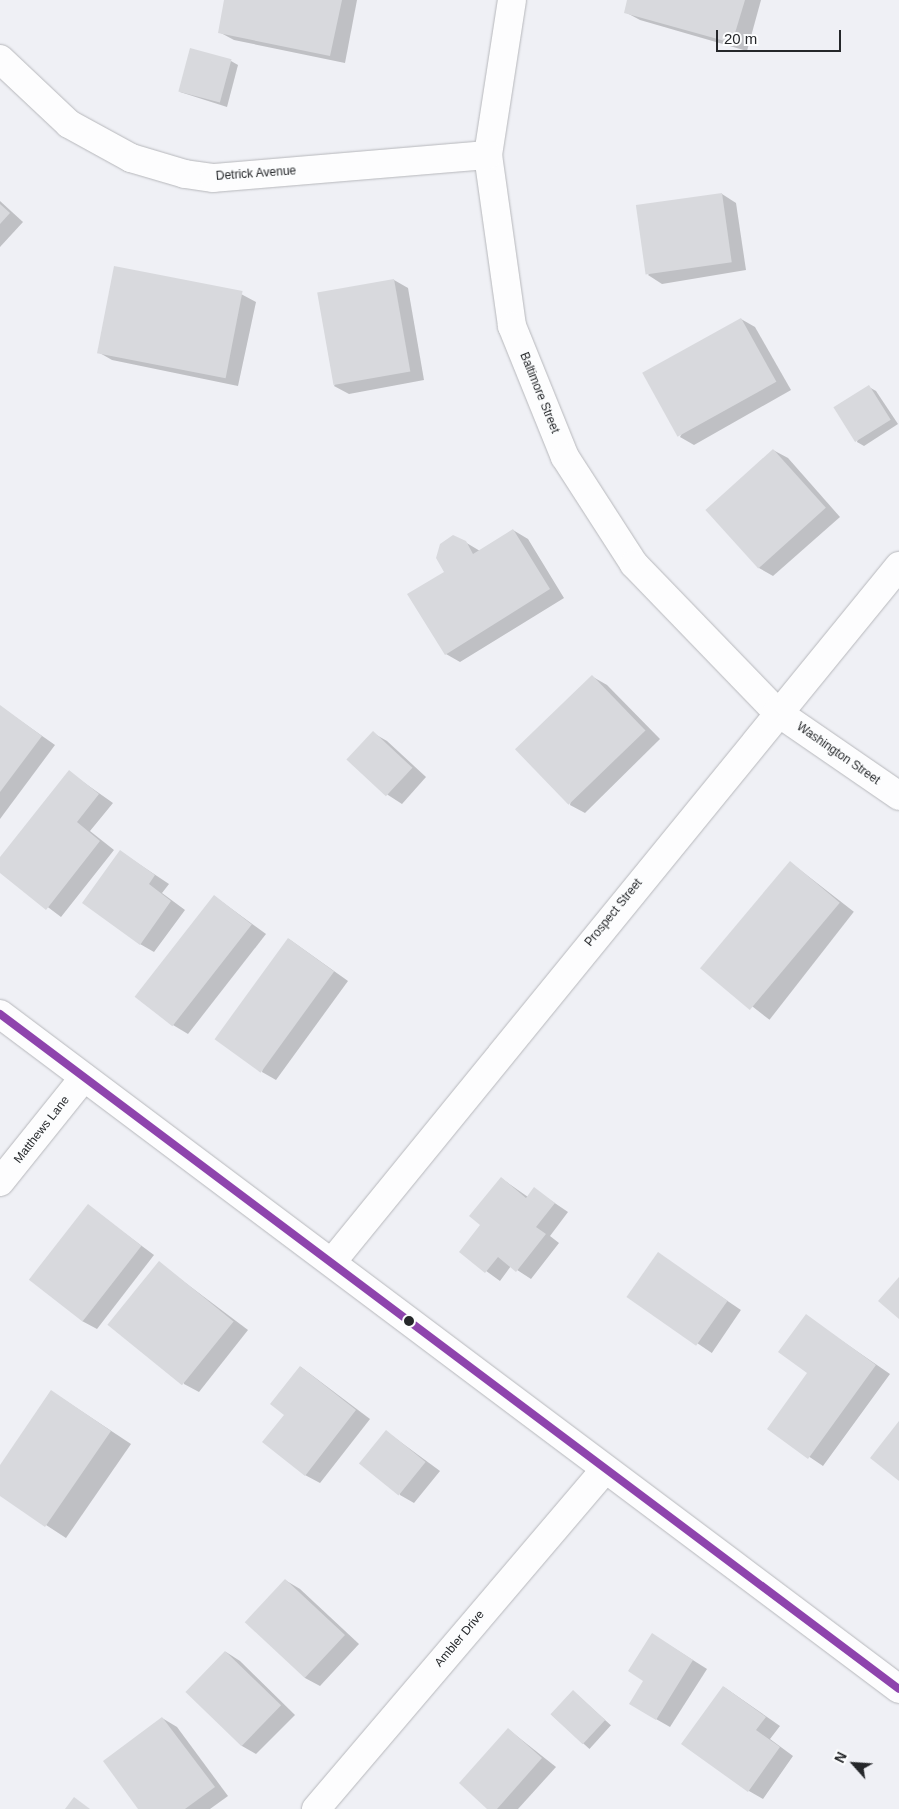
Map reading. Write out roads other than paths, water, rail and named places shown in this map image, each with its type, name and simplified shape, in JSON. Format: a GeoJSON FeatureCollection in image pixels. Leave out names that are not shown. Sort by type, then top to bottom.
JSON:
{"type":"FeatureCollection","features":[{"type":"Feature","properties":{"kind":"street","name":"Baltimore Street"},"geometry":{"type":"LineString","coordinates":[[512,0],[488,155],[512,326],[565,457],[634,564],[777,712]]}},
{"type":"Feature","properties":{"kind":"street","name":"Detrick Avenue"},"geometry":{"type":"LineString","coordinates":[[0,59],[69,124],[131,158],[185,174],[214,178],[488,155]]}},
{"type":"Feature","properties":{"kind":"street","name":"Prospect Street"},"geometry":{"type":"LineString","coordinates":[[332,1262],[777,712],[899,566]]}},
{"type":"Feature","properties":{"kind":"street","name":"Washington Street"},"geometry":{"type":"LineString","coordinates":[[777,712],[899,796]]}},
{"type":"Feature","properties":{"kind":"street"},"geometry":{"type":"LineString","coordinates":[[0,1014],[899,1689]]}},
{"type":"Feature","properties":{"kind":"street","name":"Matthews Lane"},"geometry":{"type":"LineString","coordinates":[[0,1182],[84,1077]]}},
{"type":"Feature","properties":{"kind":"street","name":"Ambler Drive"},"geometry":{"type":"LineString","coordinates":[[316,1809],[605,1469]]}}]}
